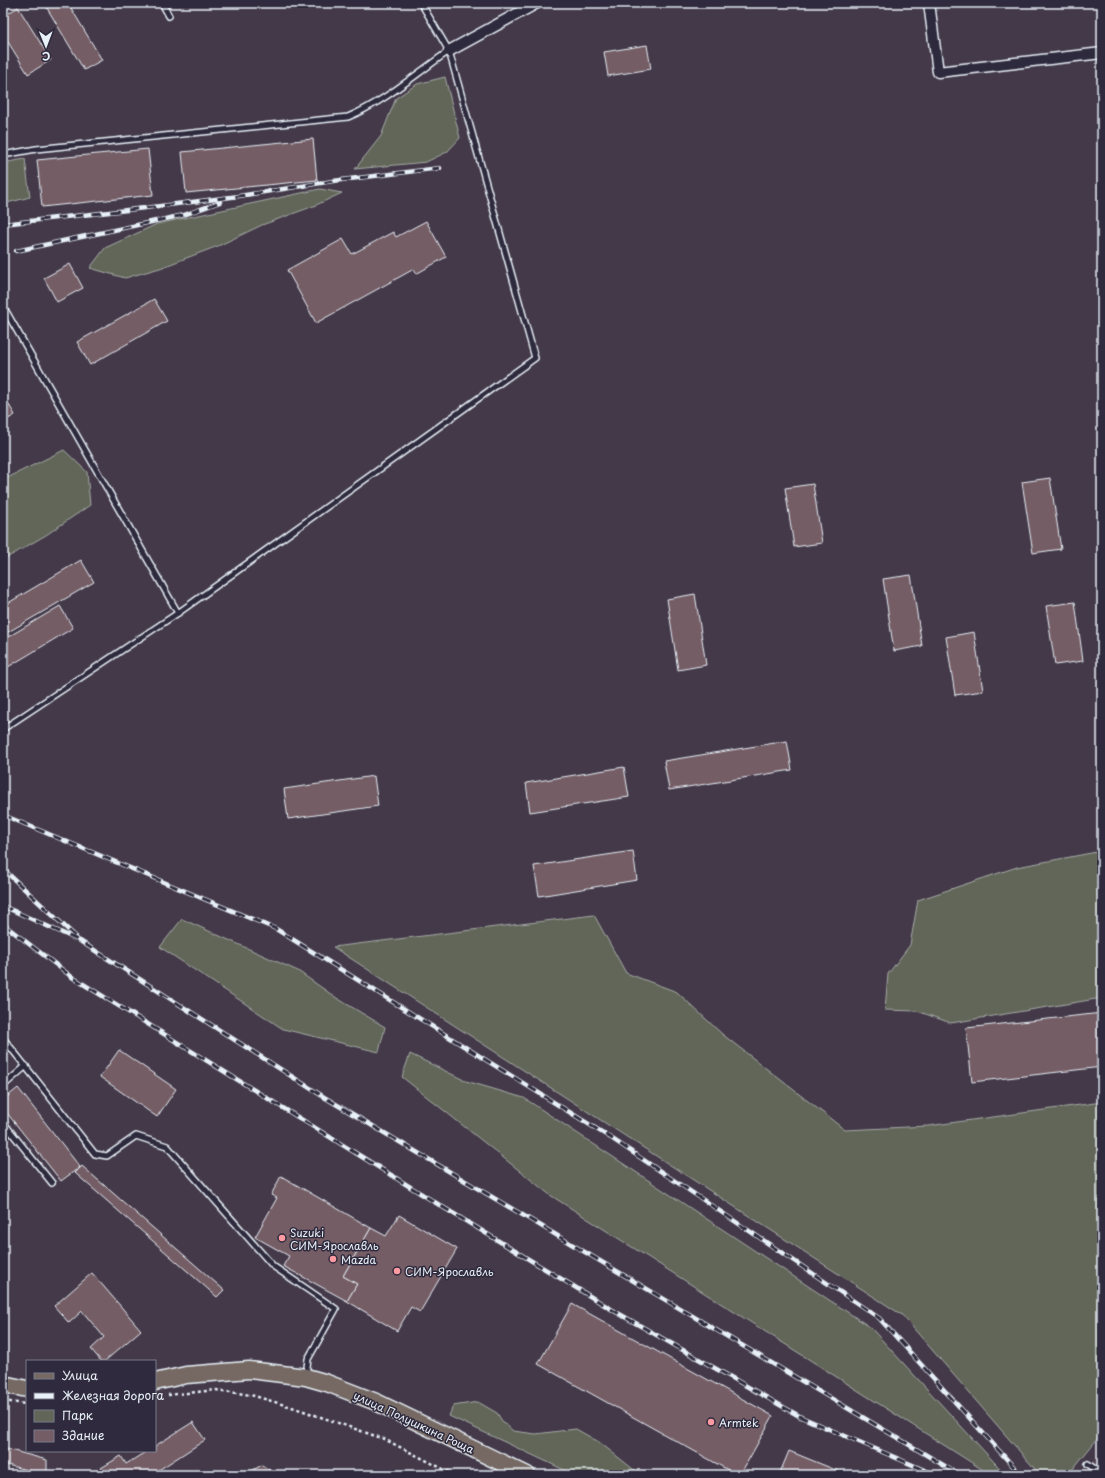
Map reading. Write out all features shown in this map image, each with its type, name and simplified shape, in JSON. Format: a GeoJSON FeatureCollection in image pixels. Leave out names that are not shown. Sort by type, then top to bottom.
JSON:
{"type":"FeatureCollection","features":[{"type":"Feature","properties":{"kind":"main road","name":"улица Полушкина Роща"},"geometry":{"type":"LineString","coordinates":[[156,1382],[186,1375],[249,1370],[306,1377],[327,1383],[376,1402],[527,1475]]}},
{"type":"Feature","properties":{"kind":"main road"},"geometry":{"type":"LineString","coordinates":[[3,1384],[26,1389]]}},
{"type":"Feature","properties":{"kind":"street"},"geometry":{"type":"LineString","coordinates":[[449,51],[537,3]]}},
{"type":"Feature","properties":{"kind":"street"},"geometry":{"type":"LineString","coordinates":[[929,3],[938,72],[1102,54]]}},
{"type":"Feature","properties":{"kind":"lane"},"geometry":{"type":"LineString","coordinates":[[162,3],[169,16]]}},
{"type":"Feature","properties":{"kind":"lane"},"geometry":{"type":"LineString","coordinates":[[3,729],[178,613],[535,358],[449,51],[421,3]]}},
{"type":"Feature","properties":{"kind":"lane"},"geometry":{"type":"LineString","coordinates":[[3,155],[36,149],[348,117],[361,112],[449,51]]}},
{"type":"Feature","properties":{"kind":"lane"},"geometry":{"type":"LineString","coordinates":[[3,306],[178,613]]}},
{"type":"Feature","properties":{"kind":"lane"},"geometry":{"type":"LineString","coordinates":[[3,1038],[95,1154],[107,1156],[136,1136],[168,1146],[273,1266],[336,1309],[308,1359],[306,1377]]}},
{"type":"Feature","properties":{"kind":"lane"},"geometry":{"type":"LineString","coordinates":[[3,1086],[26,1066]]}},
{"type":"Feature","properties":{"kind":"lane"},"geometry":{"type":"LineString","coordinates":[[3,1122],[52,1183]]}},
{"type":"Feature","properties":{"kind":"lane"},"geometry":{"type":"LineString","coordinates":[[1088,1464],[1102,1474]]}},
{"type":"Feature","properties":{"kind":"path"},"geometry":{"type":"LineString","coordinates":[[165,1395],[216,1390],[251,1395],[384,1439],[455,1475]]}},
{"type":"Feature","properties":{"kind":"path"},"geometry":{"type":"LineString","coordinates":[[3,1402],[26,1404]]}},
{"type":"Feature","properties":{"kind":"shaded area"},"geometry":{"type":"Polygon","coordinates":[[[1102,1451],[1102,1475],[1083,1475],[1102,1451]]]}},
{"type":"Feature","properties":{"kind":"green space"},"geometry":{"type":"Polygon","coordinates":[[[445,77],[460,138],[447,152],[426,162],[355,169],[381,136],[396,98],[417,84],[445,77]]]}},
{"type":"Feature","properties":{"kind":"green space"},"geometry":{"type":"Polygon","coordinates":[[[25,159],[30,197],[3,204],[3,163],[25,159]]]}},
{"type":"Feature","properties":{"kind":"green space"},"geometry":{"type":"Polygon","coordinates":[[[320,189],[342,193],[314,206],[262,225],[218,246],[160,268],[125,278],[90,268],[105,248],[157,224],[320,189]]]}},
{"type":"Feature","properties":{"kind":"green space"},"geometry":{"type":"Polygon","coordinates":[[[64,450],[87,472],[90,505],[46,535],[3,560],[3,480],[64,450]]]}},
{"type":"Feature","properties":{"kind":"green space"},"geometry":{"type":"Polygon","coordinates":[[[1102,851],[1102,998],[951,1023],[917,1011],[885,1010],[888,974],[910,945],[918,900],[1017,867],[1102,851]]]}},
{"type":"Feature","properties":{"kind":"green space"},"geometry":{"type":"Polygon","coordinates":[[[594,915],[626,973],[677,992],[722,1034],[845,1130],[928,1126],[1102,1102],[1102,1433],[1068,1475],[1040,1475],[902,1315],[333,947],[594,915]]]}},
{"type":"Feature","properties":{"kind":"green space"},"geometry":{"type":"Polygon","coordinates":[[[182,919],[298,971],[335,997],[385,1027],[379,1052],[283,1029],[160,947],[182,919]]]}},
{"type":"Feature","properties":{"kind":"green space"},"geometry":{"type":"Polygon","coordinates":[[[410,1054],[466,1081],[524,1098],[870,1327],[1006,1475],[991,1475],[550,1195],[402,1077],[410,1054]]]}},
{"type":"Feature","properties":{"kind":"green space"},"geometry":{"type":"Polygon","coordinates":[[[478,1402],[497,1413],[502,1421],[513,1431],[536,1434],[576,1429],[599,1442],[633,1469],[646,1475],[575,1475],[449,1416],[453,1406],[478,1402]]]}},
{"type":"Feature","properties":{"kind":"building"},"geometry":{"type":"Polygon","coordinates":[[[44,3],[68,3],[102,60],[84,70],[44,3]]]}},
{"type":"Feature","properties":{"kind":"building"},"geometry":{"type":"Polygon","coordinates":[[[18,7],[51,60],[28,74],[3,34],[3,17],[18,7]]]}},
{"type":"Feature","properties":{"kind":"building"},"geometry":{"type":"Polygon","coordinates":[[[647,45],[651,69],[608,76],[604,52],[647,45]]]}},
{"type":"Feature","properties":{"kind":"building"},"geometry":{"type":"Polygon","coordinates":[[[313,139],[317,180],[186,193],[182,152],[313,139]]]}},
{"type":"Feature","properties":{"kind":"building"},"geometry":{"type":"Polygon","coordinates":[[[148,149],[153,195],[42,207],[37,160],[148,149]]]}},
{"type":"Feature","properties":{"kind":"building"},"geometry":{"type":"Polygon","coordinates":[[[1099,185],[1102,185],[1102,206],[1099,185]]]}},
{"type":"Feature","properties":{"kind":"building"},"geometry":{"type":"Polygon","coordinates":[[[426,221],[446,257],[416,274],[414,269],[316,323],[287,270],[343,239],[352,254],[393,232],[396,237],[426,221]]]}},
{"type":"Feature","properties":{"kind":"building"},"geometry":{"type":"Polygon","coordinates":[[[70,264],[83,288],[57,302],[44,278],[70,264]]]}},
{"type":"Feature","properties":{"kind":"building"},"geometry":{"type":"Polygon","coordinates":[[[154,299],[167,321],[90,365],[77,342],[154,299]]]}},
{"type":"Feature","properties":{"kind":"building"},"geometry":{"type":"Polygon","coordinates":[[[6,400],[15,415],[3,422],[3,402],[6,400]]]}},
{"type":"Feature","properties":{"kind":"building"},"geometry":{"type":"Polygon","coordinates":[[[1050,478],[1061,549],[1033,553],[1022,482],[1050,478]]]}},
{"type":"Feature","properties":{"kind":"building"},"geometry":{"type":"Polygon","coordinates":[[[813,484],[822,543],[794,547],[785,488],[813,484]]]}},
{"type":"Feature","properties":{"kind":"building"},"geometry":{"type":"Polygon","coordinates":[[[81,560],[94,582],[3,635],[3,606],[81,560]]]}},
{"type":"Feature","properties":{"kind":"building"},"geometry":{"type":"Polygon","coordinates":[[[911,575],[922,646],[894,651],[883,579],[911,575]]]}},
{"type":"Feature","properties":{"kind":"building"},"geometry":{"type":"Polygon","coordinates":[[[695,594],[706,665],[678,670],[667,599],[695,594]]]}},
{"type":"Feature","properties":{"kind":"building"},"geometry":{"type":"Polygon","coordinates":[[[1075,602],[1083,661],[1055,665],[1046,606],[1075,602]]]}},
{"type":"Feature","properties":{"kind":"building"},"geometry":{"type":"Polygon","coordinates":[[[60,606],[73,628],[3,670],[3,640],[60,606]]]}},
{"type":"Feature","properties":{"kind":"building"},"geometry":{"type":"Polygon","coordinates":[[[974,632],[983,691],[955,695],[946,637],[974,632]]]}},
{"type":"Feature","properties":{"kind":"building"},"geometry":{"type":"Polygon","coordinates":[[[787,741],[792,770],[669,790],[664,761],[787,741]]]}},
{"type":"Feature","properties":{"kind":"building"},"geometry":{"type":"Polygon","coordinates":[[[624,767],[629,797],[530,812],[526,783],[624,767]]]}},
{"type":"Feature","properties":{"kind":"building"},"geometry":{"type":"Polygon","coordinates":[[[374,776],[378,806],[288,819],[284,789],[374,776]]]}},
{"type":"Feature","properties":{"kind":"building"},"geometry":{"type":"Polygon","coordinates":[[[633,851],[637,880],[539,896],[534,866],[633,851]]]}},
{"type":"Feature","properties":{"kind":"building"},"geometry":{"type":"Polygon","coordinates":[[[1102,1013],[1102,1067],[972,1082],[966,1028],[1102,1013]]]}},
{"type":"Feature","properties":{"kind":"building"},"geometry":{"type":"Polygon","coordinates":[[[119,1050],[176,1089],[157,1117],[100,1077],[119,1050]]]}},
{"type":"Feature","properties":{"kind":"building"},"geometry":{"type":"Polygon","coordinates":[[[18,1088],[80,1167],[61,1181],[3,1108],[3,1100],[18,1088]]]}},
{"type":"Feature","properties":{"kind":"building"},"geometry":{"type":"Polygon","coordinates":[[[82,1166],[224,1290],[217,1297],[75,1173],[82,1166]]]}},
{"type":"Feature","properties":{"kind":"building"},"geometry":{"type":"Polygon","coordinates":[[[281,1176],[371,1228],[343,1276],[357,1284],[347,1301],[283,1266],[289,1256],[255,1237],[277,1198],[271,1195],[281,1176]]]}},
{"type":"Feature","properties":{"kind":"building"},"geometry":{"type":"Polygon","coordinates":[[[399,1215],[457,1249],[420,1312],[411,1307],[397,1331],[347,1301],[357,1284],[343,1276],[371,1228],[386,1236],[399,1215]]]}},
{"type":"Feature","properties":{"kind":"building"},"geometry":{"type":"Polygon","coordinates":[[[92,1273],[141,1330],[106,1360],[100,1360],[91,1349],[104,1337],[82,1311],[69,1323],[54,1306],[92,1273]]]}},
{"type":"Feature","properties":{"kind":"building"},"geometry":{"type":"Polygon","coordinates":[[[572,1304],[773,1416],[740,1475],[737,1475],[538,1364],[572,1304]]]}},
{"type":"Feature","properties":{"kind":"building"},"geometry":{"type":"Polygon","coordinates":[[[193,1422],[205,1440],[151,1475],[106,1475],[101,1468],[121,1456],[126,1464],[145,1452],[156,1452],[156,1445],[193,1422]]]}},
{"type":"Feature","properties":{"kind":"building"},"geometry":{"type":"Polygon","coordinates":[[[3,1448],[47,1460],[47,1475],[3,1464],[3,1448]]]}},
{"type":"Feature","properties":{"kind":"building"},"geometry":{"type":"Polygon","coordinates":[[[789,1451],[848,1475],[779,1475],[789,1451]]]}},
{"type":"Feature","properties":{"kind":"building"},"geometry":{"type":"Polygon","coordinates":[[[262,1465],[277,1475],[244,1475],[262,1465]]]}},
{"type":"Feature","properties":{"kind":"railway"},"geometry":{"type":"LineString","coordinates":[[3,224],[239,196],[333,181],[440,168]]}},
{"type":"Feature","properties":{"kind":"railway"},"geometry":{"type":"LineString","coordinates":[[16,251],[184,215],[220,202]]}},
{"type":"Feature","properties":{"kind":"railway"},"geometry":{"type":"LineString","coordinates":[[3,815],[276,929],[611,1138],[879,1318],[1021,1475]]}},
{"type":"Feature","properties":{"kind":"railway"},"geometry":{"type":"LineString","coordinates":[[3,869],[75,936]]}},
{"type":"Feature","properties":{"kind":"railway"},"geometry":{"type":"LineString","coordinates":[[3,906],[80,941],[324,1097],[960,1475]]}},
{"type":"Feature","properties":{"kind":"railway"},"geometry":{"type":"LineString","coordinates":[[3,924],[72,977],[441,1206],[616,1312],[801,1417],[936,1475]]}},
{"type":"Feature","properties":{"kind":"place","name":"Suzuki СИМ-Ярославль"},"geometry":{"type":"Point","coordinates":[282,1238]}},
{"type":"Feature","properties":{"kind":"place","name":"Mazda"},"geometry":{"type":"Point","coordinates":[333,1259]}},
{"type":"Feature","properties":{"kind":"place","name":"СИМ-Ярославль"},"geometry":{"type":"Point","coordinates":[397,1271]}},
{"type":"Feature","properties":{"kind":"place","name":"Armtek"},"geometry":{"type":"Point","coordinates":[711,1422]}}]}
